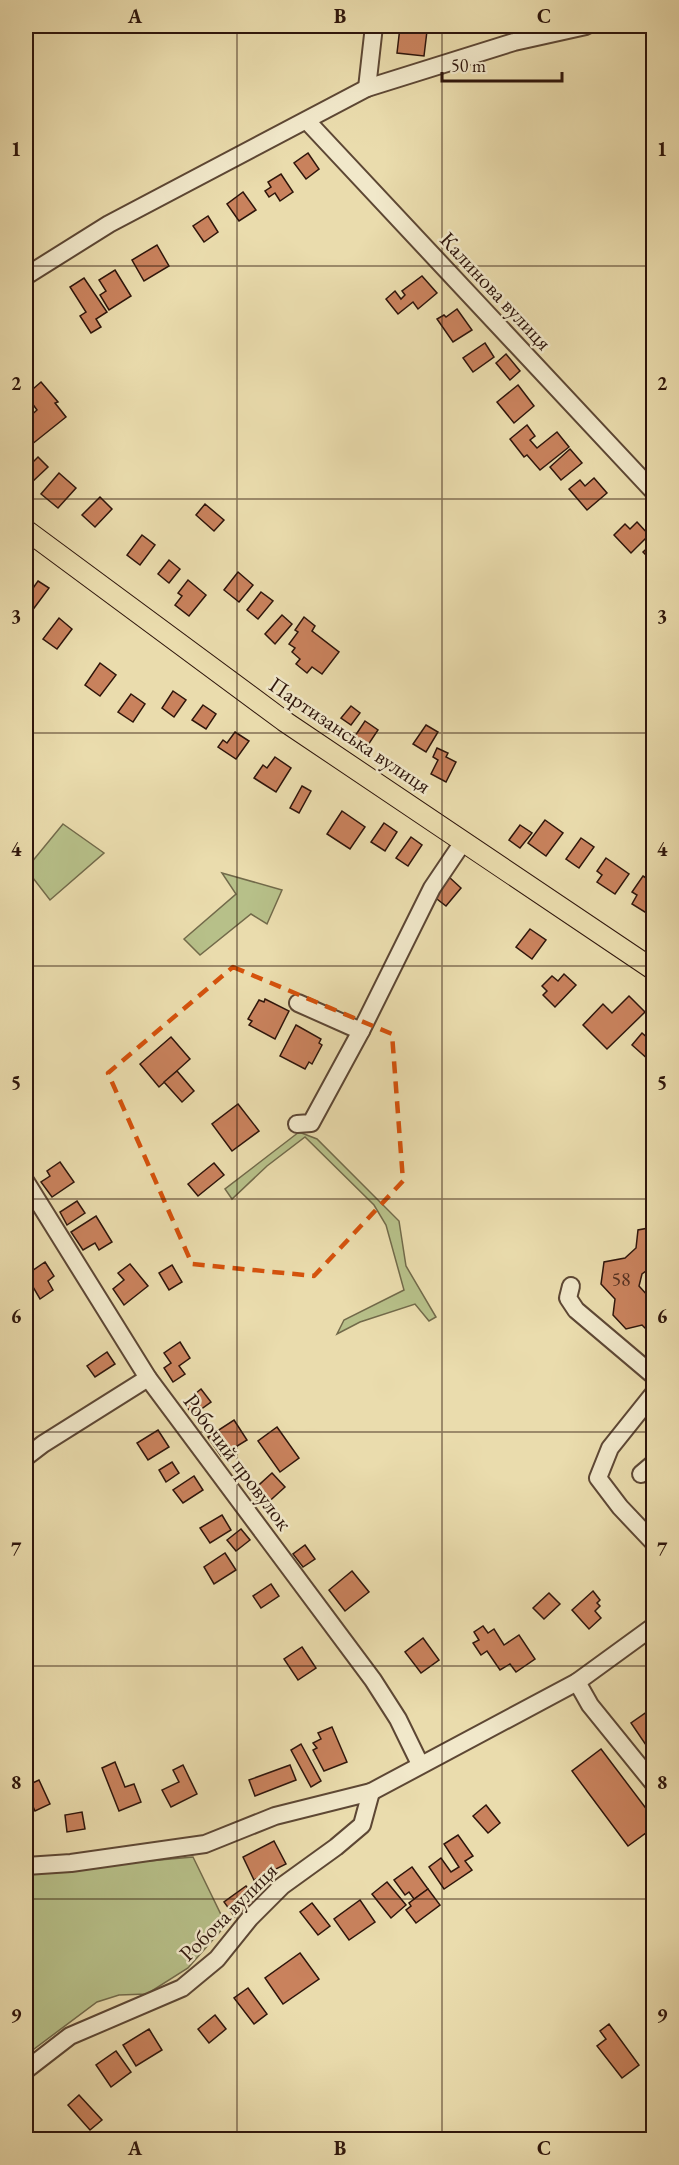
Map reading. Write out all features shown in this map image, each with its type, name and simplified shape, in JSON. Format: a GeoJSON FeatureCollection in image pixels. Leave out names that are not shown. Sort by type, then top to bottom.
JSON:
{"type":"FeatureCollection","features":[{"type":"Feature","properties":{"kind":"main road","name":"Партизанська вулиця"},"geometry":{"type":"LineString","coordinates":[[26,530],[284,721],[654,970]]}},
{"type":"Feature","properties":{"kind":"street"},"geometry":{"type":"LineString","coordinates":[[367,88],[374,26]]}},
{"type":"Feature","properties":{"kind":"street"},"geometry":{"type":"LineString","coordinates":[[26,276],[109,224],[367,88],[513,42],[586,26]]}},
{"type":"Feature","properties":{"kind":"street","name":"Калинова вулиця"},"geometry":{"type":"LineString","coordinates":[[307,121],[654,492]]}},
{"type":"Feature","properties":{"kind":"street"},"geometry":{"type":"LineString","coordinates":[[297,1124],[311,1123],[361,1030],[432,888],[463,842]]}},
{"type":"Feature","properties":{"kind":"street"},"geometry":{"type":"LineString","coordinates":[[298,1003],[361,1030]]}},
{"type":"Feature","properties":{"kind":"street","name":"Робочий провулок"},"geometry":{"type":"LineString","coordinates":[[26,1182],[148,1378],[373,1680],[398,1719],[420,1764]]}},
{"type":"Feature","properties":{"kind":"street"},"geometry":{"type":"LineString","coordinates":[[571,1286],[568,1298],[576,1310],[654,1376]]}},
{"type":"Feature","properties":{"kind":"street"},"geometry":{"type":"LineString","coordinates":[[26,1457],[148,1378]]}},
{"type":"Feature","properties":{"kind":"street"},"geometry":{"type":"LineString","coordinates":[[654,1393],[610,1448],[598,1478],[620,1507],[654,1543]]}},
{"type":"Feature","properties":{"kind":"street"},"geometry":{"type":"LineString","coordinates":[[641,1474],[654,1463]]}},
{"type":"Feature","properties":{"kind":"street"},"geometry":{"type":"LineString","coordinates":[[26,1866],[71,1863],[205,1844],[275,1816],[371,1792],[577,1682],[654,1626]]}},
{"type":"Feature","properties":{"kind":"street"},"geometry":{"type":"LineString","coordinates":[[577,1682],[590,1705],[654,1785]]}},
{"type":"Feature","properties":{"kind":"street","name":"Робоча вулиця"},"geometry":{"type":"LineString","coordinates":[[26,2070],[70,2036],[182,1988],[217,1959],[250,1917],[282,1886],[363,1825],[371,1792]]}},
{"type":"Feature","properties":{"kind":"highlighted area"},"geometry":{"type":"Polygon","coordinates":[[[233,967],[392,1034],[403,1181],[314,1276],[192,1264],[108,1073],[233,967]]]}},
{"type":"Feature","properties":{"kind":"green space"},"geometry":{"type":"Polygon","coordinates":[[[63,824],[104,853],[50,900],[26,869],[63,824]]]}},
{"type":"Feature","properties":{"kind":"green space"},"geometry":{"type":"Polygon","coordinates":[[[222,873],[282,890],[267,924],[251,914],[200,955],[184,939],[236,894],[222,873]]]}},
{"type":"Feature","properties":{"kind":"green space"},"geometry":{"type":"Polygon","coordinates":[[[299,1132],[317,1139],[399,1221],[406,1266],[436,1317],[429,1321],[415,1304],[360,1322],[337,1334],[344,1320],[404,1290],[386,1225],[374,1205],[305,1137],[267,1166],[232,1199],[225,1189],[299,1132]]]}},
{"type":"Feature","properties":{"kind":"green space"},"geometry":{"type":"Polygon","coordinates":[[[193,1857],[226,1925],[188,1968],[147,1994],[119,1995],[97,2002],[26,2055],[26,1872],[193,1857]]]}},
{"type":"Feature","properties":{"kind":"building"},"geometry":{"type":"Polygon","coordinates":[[[400,27],[427,31],[424,56],[397,53],[400,27]]]}},
{"type":"Feature","properties":{"kind":"building"},"geometry":{"type":"Polygon","coordinates":[[[308,153],[319,169],[306,179],[294,163],[308,153]]]}},
{"type":"Feature","properties":{"kind":"building"},"geometry":{"type":"Polygon","coordinates":[[[281,174],[293,192],[280,201],[275,193],[269,197],[265,191],[271,187],[268,182],[281,174]]]}},
{"type":"Feature","properties":{"kind":"building"},"geometry":{"type":"Polygon","coordinates":[[[243,192],[256,210],[239,221],[227,204],[243,192]]]}},
{"type":"Feature","properties":{"kind":"building"},"geometry":{"type":"Polygon","coordinates":[[[208,216],[218,232],[204,242],[193,226],[208,216]]]}},
{"type":"Feature","properties":{"kind":"building"},"geometry":{"type":"Polygon","coordinates":[[[157,245],[169,266],[144,281],[132,260],[157,245]]]}},
{"type":"Feature","properties":{"kind":"building"},"geometry":{"type":"Polygon","coordinates":[[[115,270],[131,296],[109,310],[100,295],[106,291],[99,280],[115,270]]]}},
{"type":"Feature","properties":{"kind":"building"},"geometry":{"type":"Polygon","coordinates":[[[422,276],[437,293],[418,309],[413,302],[398,314],[386,299],[395,291],[401,299],[405,295],[402,291],[422,276]]]}},
{"type":"Feature","properties":{"kind":"building"},"geometry":{"type":"Polygon","coordinates":[[[84,278],[107,312],[96,319],[101,327],[91,333],[80,316],[86,312],[70,287],[84,278]]]}},
{"type":"Feature","properties":{"kind":"building"},"geometry":{"type":"Polygon","coordinates":[[[457,309],[472,330],[453,342],[437,319],[444,315],[446,317],[457,309]]]}},
{"type":"Feature","properties":{"kind":"building"},"geometry":{"type":"Polygon","coordinates":[[[485,343],[494,357],[473,372],[463,358],[485,343]]]}},
{"type":"Feature","properties":{"kind":"building"},"geometry":{"type":"Polygon","coordinates":[[[506,354],[520,371],[510,380],[496,363],[506,354]]]}},
{"type":"Feature","properties":{"kind":"building"},"geometry":{"type":"Polygon","coordinates":[[[41,382],[58,402],[55,403],[66,417],[31,445],[26,437],[26,420],[37,410],[26,395],[41,382]]]}},
{"type":"Feature","properties":{"kind":"building"},"geometry":{"type":"Polygon","coordinates":[[[518,385],[534,406],[514,423],[497,402],[518,385]]]}},
{"type":"Feature","properties":{"kind":"building"},"geometry":{"type":"Polygon","coordinates":[[[527,425],[535,436],[530,440],[537,448],[557,432],[569,447],[540,470],[527,455],[524,457],[510,439],[527,425]]]}},
{"type":"Feature","properties":{"kind":"building"},"geometry":{"type":"Polygon","coordinates":[[[570,449],[582,463],[561,480],[550,467],[570,449]]]}},
{"type":"Feature","properties":{"kind":"building"},"geometry":{"type":"Polygon","coordinates":[[[38,457],[48,467],[31,483],[26,478],[26,469],[38,457]]]}},
{"type":"Feature","properties":{"kind":"building"},"geometry":{"type":"Polygon","coordinates":[[[59,473],[76,488],[58,508],[41,494],[59,473]]]}},
{"type":"Feature","properties":{"kind":"building"},"geometry":{"type":"Polygon","coordinates":[[[594,478],[607,493],[587,510],[569,489],[580,480],[585,486],[594,478]]]}},
{"type":"Feature","properties":{"kind":"building"},"geometry":{"type":"Polygon","coordinates":[[[100,497],[112,509],[95,527],[82,515],[100,497]]]}},
{"type":"Feature","properties":{"kind":"building"},"geometry":{"type":"Polygon","coordinates":[[[205,504],[224,520],[214,531],[196,515],[205,504]]]}},
{"type":"Feature","properties":{"kind":"building"},"geometry":{"type":"Polygon","coordinates":[[[637,522],[649,535],[631,553],[614,535],[625,524],[630,529],[637,522]]]}},
{"type":"Feature","properties":{"kind":"building"},"geometry":{"type":"Polygon","coordinates":[[[142,535],[155,545],[140,565],[127,555],[142,535]]]}},
{"type":"Feature","properties":{"kind":"building"},"geometry":{"type":"Polygon","coordinates":[[[654,542],[654,561],[653,562],[643,552],[654,542]]]}},
{"type":"Feature","properties":{"kind":"building"},"geometry":{"type":"Polygon","coordinates":[[[169,560],[180,569],[169,583],[158,574],[169,560]]]}},
{"type":"Feature","properties":{"kind":"building"},"geometry":{"type":"Polygon","coordinates":[[[238,572],[253,585],[239,602],[224,590],[238,572]]]}},
{"type":"Feature","properties":{"kind":"building"},"geometry":{"type":"Polygon","coordinates":[[[188,580],[206,595],[189,616],[175,605],[182,596],[178,593],[188,580]]]}},
{"type":"Feature","properties":{"kind":"building"},"geometry":{"type":"Polygon","coordinates":[[[38,581],[49,588],[26,619],[26,598],[38,581]]]}},
{"type":"Feature","properties":{"kind":"building"},"geometry":{"type":"Polygon","coordinates":[[[261,592],[273,601],[258,619],[247,610],[261,592]]]}},
{"type":"Feature","properties":{"kind":"building"},"geometry":{"type":"Polygon","coordinates":[[[282,615],[292,624],[275,644],[265,634],[282,615]]]}},
{"type":"Feature","properties":{"kind":"building"},"geometry":{"type":"Polygon","coordinates":[[[304,617],[315,626],[312,631],[339,652],[322,674],[312,667],[307,673],[296,664],[300,659],[292,652],[295,648],[289,644],[298,632],[295,630],[304,617]]]}},
{"type":"Feature","properties":{"kind":"building"},"geometry":{"type":"Polygon","coordinates":[[[59,618],[72,629],[57,649],[43,639],[59,618]]]}},
{"type":"Feature","properties":{"kind":"building"},"geometry":{"type":"Polygon","coordinates":[[[100,663],[116,675],[100,696],[85,685],[100,663]]]}},
{"type":"Feature","properties":{"kind":"building"},"geometry":{"type":"Polygon","coordinates":[[[173,691],[186,700],[174,717],[162,708],[173,691]]]}},
{"type":"Feature","properties":{"kind":"building"},"geometry":{"type":"Polygon","coordinates":[[[131,694],[145,704],[133,722],[118,712],[131,694]]]}},
{"type":"Feature","properties":{"kind":"building"},"geometry":{"type":"Polygon","coordinates":[[[203,705],[216,714],[206,729],[192,720],[203,705]]]}},
{"type":"Feature","properties":{"kind":"building"},"geometry":{"type":"Polygon","coordinates":[[[351,706],[360,713],[351,725],[341,718],[351,706]]]}},
{"type":"Feature","properties":{"kind":"building"},"geometry":{"type":"Polygon","coordinates":[[[365,721],[378,730],[364,751],[351,742],[365,721]]]}},
{"type":"Feature","properties":{"kind":"building"},"geometry":{"type":"Polygon","coordinates":[[[426,725],[438,732],[426,752],[413,744],[426,725]]]}},
{"type":"Feature","properties":{"kind":"building"},"geometry":{"type":"Polygon","coordinates":[[[235,732],[249,741],[236,759],[218,747],[223,740],[227,743],[235,732]]]}},
{"type":"Feature","properties":{"kind":"building"},"geometry":{"type":"Polygon","coordinates":[[[437,748],[448,753],[446,757],[456,762],[446,782],[431,774],[438,760],[433,757],[437,748]]]}},
{"type":"Feature","properties":{"kind":"building"},"geometry":{"type":"Polygon","coordinates":[[[275,757],[291,768],[276,792],[254,778],[263,765],[267,768],[275,757]]]}},
{"type":"Feature","properties":{"kind":"building"},"geometry":{"type":"Polygon","coordinates":[[[302,786],[311,791],[299,813],[290,808],[302,786]]]}},
{"type":"Feature","properties":{"kind":"building"},"geometry":{"type":"Polygon","coordinates":[[[342,811],[365,827],[350,849],[327,834],[342,811]]]}},
{"type":"Feature","properties":{"kind":"building"},"geometry":{"type":"Polygon","coordinates":[[[545,820],[563,833],[546,856],[528,843],[545,820]]]}},
{"type":"Feature","properties":{"kind":"building"},"geometry":{"type":"Polygon","coordinates":[[[384,823],[397,832],[385,851],[371,842],[384,823]]]}},
{"type":"Feature","properties":{"kind":"building"},"geometry":{"type":"Polygon","coordinates":[[[520,825],[532,833],[520,848],[509,840],[520,825]]]}},
{"type":"Feature","properties":{"kind":"building"},"geometry":{"type":"Polygon","coordinates":[[[411,837],[422,845],[408,866],[396,858],[411,837]]]}},
{"type":"Feature","properties":{"kind":"building"},"geometry":{"type":"Polygon","coordinates":[[[581,838],[594,847],[579,868],[566,859],[581,838]]]}},
{"type":"Feature","properties":{"kind":"building"},"geometry":{"type":"Polygon","coordinates":[[[606,858],[629,874],[615,894],[597,882],[602,875],[597,871],[606,858]]]}},
{"type":"Feature","properties":{"kind":"building"},"geometry":{"type":"Polygon","coordinates":[[[643,876],[654,883],[654,905],[648,914],[632,904],[637,895],[632,892],[643,876]]]}},
{"type":"Feature","properties":{"kind":"building"},"geometry":{"type":"Polygon","coordinates":[[[449,877],[461,888],[446,906],[433,896],[449,877]]]}},
{"type":"Feature","properties":{"kind":"building"},"geometry":{"type":"Polygon","coordinates":[[[530,929],[546,940],[532,959],[516,947],[530,929]]]}},
{"type":"Feature","properties":{"kind":"building"},"geometry":{"type":"Polygon","coordinates":[[[564,974],[576,985],[555,1007],[543,995],[547,991],[542,986],[552,976],[558,981],[564,974]]]}},
{"type":"Feature","properties":{"kind":"building"},"geometry":{"type":"Polygon","coordinates":[[[629,996],[645,1012],[607,1049],[583,1025],[603,1004],[612,1013],[629,996]]]}},
{"type":"Feature","properties":{"kind":"building"},"geometry":{"type":"Polygon","coordinates":[[[265,999],[289,1011],[275,1039],[249,1025],[252,1021],[248,1019],[259,1000],[264,1002],[265,999]]]}},
{"type":"Feature","properties":{"kind":"building"},"geometry":{"type":"Polygon","coordinates":[[[296,1025],[321,1039],[319,1043],[322,1045],[312,1064],[309,1062],[305,1069],[280,1056],[296,1025]]]}},
{"type":"Feature","properties":{"kind":"building"},"geometry":{"type":"Polygon","coordinates":[[[642,1033],[649,1039],[654,1035],[654,1057],[650,1061],[632,1045],[642,1033]]]}},
{"type":"Feature","properties":{"kind":"building"},"geometry":{"type":"Polygon","coordinates":[[[171,1037],[190,1059],[159,1087],[140,1064],[171,1037]]]}},
{"type":"Feature","properties":{"kind":"building"},"geometry":{"type":"Polygon","coordinates":[[[177,1071],[194,1091],[182,1102],[164,1082],[177,1071]]]}},
{"type":"Feature","properties":{"kind":"building"},"geometry":{"type":"Polygon","coordinates":[[[238,1104],[259,1131],[232,1151],[212,1124],[238,1104]]]}},
{"type":"Feature","properties":{"kind":"building"},"geometry":{"type":"Polygon","coordinates":[[[60,1162],[74,1182],[52,1197],[41,1182],[50,1176],[47,1171],[60,1162]]]}},
{"type":"Feature","properties":{"kind":"building"},"geometry":{"type":"Polygon","coordinates":[[[214,1163],[224,1175],[198,1196],[188,1184],[214,1163]]]}},
{"type":"Feature","properties":{"kind":"building"},"geometry":{"type":"Polygon","coordinates":[[[77,1201],[85,1213],[67,1225],[60,1212],[77,1201]]]}},
{"type":"Feature","properties":{"kind":"building"},"geometry":{"type":"Polygon","coordinates":[[[96,1216],[112,1242],[99,1250],[95,1243],[83,1250],[71,1232],[96,1216]]]}},
{"type":"Feature","properties":{"kind":"building"},"geometry":{"type":"Polygon","coordinates":[[[654,1227],[654,1265],[642,1274],[639,1286],[648,1296],[654,1295],[654,1337],[642,1325],[626,1329],[613,1315],[615,1299],[601,1284],[604,1262],[625,1258],[636,1248],[638,1230],[654,1227]]]}},
{"type":"Feature","properties":{"kind":"building"},"geometry":{"type":"Polygon","coordinates":[[[45,1262],[54,1276],[48,1281],[53,1290],[40,1299],[26,1275],[45,1262]]]}},
{"type":"Feature","properties":{"kind":"building"},"geometry":{"type":"Polygon","coordinates":[[[130,1264],[148,1286],[124,1305],[113,1289],[124,1280],[118,1273],[130,1264]]]}},
{"type":"Feature","properties":{"kind":"building"},"geometry":{"type":"Polygon","coordinates":[[[172,1265],[182,1282],[169,1290],[159,1273],[172,1265]]]}},
{"type":"Feature","properties":{"kind":"building"},"geometry":{"type":"Polygon","coordinates":[[[180,1342],[190,1358],[179,1366],[185,1374],[173,1382],[164,1368],[171,1363],[164,1353],[180,1342]]]}},
{"type":"Feature","properties":{"kind":"building"},"geometry":{"type":"Polygon","coordinates":[[[107,1352],[115,1364],[95,1377],[87,1366],[107,1352]]]}},
{"type":"Feature","properties":{"kind":"building"},"geometry":{"type":"Polygon","coordinates":[[[201,1389],[211,1402],[193,1415],[184,1403],[201,1389]]]}},
{"type":"Feature","properties":{"kind":"building"},"geometry":{"type":"Polygon","coordinates":[[[234,1420],[247,1440],[221,1456],[208,1437],[234,1420]]]}},
{"type":"Feature","properties":{"kind":"building"},"geometry":{"type":"Polygon","coordinates":[[[277,1427],[299,1458],[280,1472],[258,1441],[277,1427]]]}},
{"type":"Feature","properties":{"kind":"building"},"geometry":{"type":"Polygon","coordinates":[[[158,1430],[169,1447],[148,1460],[137,1443],[158,1430]]]}},
{"type":"Feature","properties":{"kind":"building"},"geometry":{"type":"Polygon","coordinates":[[[172,1462],[179,1473],[166,1482],[159,1470],[172,1462]]]}},
{"type":"Feature","properties":{"kind":"building"},"geometry":{"type":"Polygon","coordinates":[[[272,1473],[285,1487],[263,1507],[250,1493],[272,1473]]]}},
{"type":"Feature","properties":{"kind":"building"},"geometry":{"type":"Polygon","coordinates":[[[194,1476],[203,1490],[183,1503],[173,1490],[194,1476]]]}},
{"type":"Feature","properties":{"kind":"building"},"geometry":{"type":"Polygon","coordinates":[[[222,1515],[231,1530],[210,1543],[200,1528],[222,1515]]]}},
{"type":"Feature","properties":{"kind":"building"},"geometry":{"type":"Polygon","coordinates":[[[241,1529],[250,1540],[236,1551],[227,1540],[241,1529]]]}},
{"type":"Feature","properties":{"kind":"building"},"geometry":{"type":"Polygon","coordinates":[[[305,1545],[315,1559],[303,1567],[293,1554],[305,1545]]]}},
{"type":"Feature","properties":{"kind":"building"},"geometry":{"type":"Polygon","coordinates":[[[225,1553],[236,1570],[214,1584],[204,1567],[225,1553]]]}},
{"type":"Feature","properties":{"kind":"building"},"geometry":{"type":"Polygon","coordinates":[[[352,1571],[369,1592],[345,1611],[329,1590],[352,1571]]]}},
{"type":"Feature","properties":{"kind":"building"},"geometry":{"type":"Polygon","coordinates":[[[271,1584],[279,1596],[261,1608],[253,1596],[271,1584]]]}},
{"type":"Feature","properties":{"kind":"building"},"geometry":{"type":"Polygon","coordinates":[[[593,1591],[600,1600],[597,1603],[600,1606],[595,1611],[601,1618],[589,1629],[572,1610],[593,1591]]]}},
{"type":"Feature","properties":{"kind":"building"},"geometry":{"type":"Polygon","coordinates":[[[549,1593],[560,1604],[544,1619],[533,1608],[549,1593]]]}},
{"type":"Feature","properties":{"kind":"building"},"geometry":{"type":"Polygon","coordinates":[[[483,1626],[488,1633],[494,1629],[504,1645],[519,1635],[535,1659],[516,1672],[510,1664],[500,1670],[487,1651],[481,1655],[473,1643],[479,1640],[474,1632],[483,1626]]]}},
{"type":"Feature","properties":{"kind":"building"},"geometry":{"type":"Polygon","coordinates":[[[423,1638],[439,1660],[421,1673],[405,1652],[423,1638]]]}},
{"type":"Feature","properties":{"kind":"building"},"geometry":{"type":"Polygon","coordinates":[[[302,1647],[316,1668],[298,1680],[284,1659],[302,1647]]]}},
{"type":"Feature","properties":{"kind":"building"},"geometry":{"type":"Polygon","coordinates":[[[654,1707],[654,1748],[650,1751],[631,1723],[654,1707]]]}},
{"type":"Feature","properties":{"kind":"building"},"geometry":{"type":"Polygon","coordinates":[[[332,1727],[347,1762],[324,1771],[313,1750],[317,1748],[313,1743],[321,1739],[318,1733],[332,1727]]]}},
{"type":"Feature","properties":{"kind":"building"},"geometry":{"type":"Polygon","coordinates":[[[301,1744],[321,1781],[311,1787],[291,1750],[301,1744]]]}},
{"type":"Feature","properties":{"kind":"building"},"geometry":{"type":"Polygon","coordinates":[[[601,1749],[654,1819],[654,1827],[628,1846],[572,1771],[601,1749]]]}},
{"type":"Feature","properties":{"kind":"building"},"geometry":{"type":"Polygon","coordinates":[[[115,1762],[125,1787],[134,1784],[141,1802],[119,1811],[102,1768],[115,1762]]]}},
{"type":"Feature","properties":{"kind":"building"},"geometry":{"type":"Polygon","coordinates":[[[183,1765],[197,1794],[171,1807],[162,1790],[179,1782],[173,1770],[183,1765]]]}},
{"type":"Feature","properties":{"kind":"building"},"geometry":{"type":"Polygon","coordinates":[[[290,1765],[296,1780],[255,1796],[249,1780],[290,1765]]]}},
{"type":"Feature","properties":{"kind":"building"},"geometry":{"type":"Polygon","coordinates":[[[39,1780],[50,1804],[35,1811],[26,1786],[39,1780]]]}},
{"type":"Feature","properties":{"kind":"building"},"geometry":{"type":"Polygon","coordinates":[[[486,1805],[500,1823],[488,1833],[473,1816],[486,1805]]]}},
{"type":"Feature","properties":{"kind":"building"},"geometry":{"type":"Polygon","coordinates":[[[82,1812],[85,1829],[67,1832],[65,1815],[82,1812]]]}},
{"type":"Feature","properties":{"kind":"building"},"geometry":{"type":"Polygon","coordinates":[[[458,1835],[473,1856],[465,1861],[472,1870],[444,1889],[429,1867],[441,1858],[451,1872],[459,1867],[444,1844],[458,1835]]]}},
{"type":"Feature","properties":{"kind":"building"},"geometry":{"type":"Polygon","coordinates":[[[274,1841],[286,1864],[254,1880],[243,1857],[274,1841]]]}},
{"type":"Feature","properties":{"kind":"building"},"geometry":{"type":"Polygon","coordinates":[[[412,1867],[428,1889],[414,1899],[409,1892],[405,1895],[394,1880],[412,1867]]]}},
{"type":"Feature","properties":{"kind":"building"},"geometry":{"type":"Polygon","coordinates":[[[387,1882],[406,1905],[391,1918],[372,1894],[387,1882]]]}},
{"type":"Feature","properties":{"kind":"building"},"geometry":{"type":"Polygon","coordinates":[[[246,1886],[257,1900],[235,1917],[224,1902],[246,1886]]]}},
{"type":"Feature","properties":{"kind":"building"},"geometry":{"type":"Polygon","coordinates":[[[428,1889],[440,1905],[416,1923],[406,1910],[411,1906],[409,1903],[428,1889]]]}},
{"type":"Feature","properties":{"kind":"building"},"geometry":{"type":"Polygon","coordinates":[[[360,1900],[375,1922],[349,1940],[334,1919],[360,1900]]]}},
{"type":"Feature","properties":{"kind":"building"},"geometry":{"type":"Polygon","coordinates":[[[312,1903],[330,1926],[318,1935],[300,1912],[312,1903]]]}},
{"type":"Feature","properties":{"kind":"building"},"geometry":{"type":"Polygon","coordinates":[[[300,1953],[319,1979],[283,2004],[265,1978],[300,1953]]]}},
{"type":"Feature","properties":{"kind":"building"},"geometry":{"type":"Polygon","coordinates":[[[248,1988],[267,2014],[254,2024],[234,1998],[248,1988]]]}},
{"type":"Feature","properties":{"kind":"building"},"geometry":{"type":"Polygon","coordinates":[[[215,2015],[226,2029],[209,2043],[198,2029],[215,2015]]]}},
{"type":"Feature","properties":{"kind":"building"},"geometry":{"type":"Polygon","coordinates":[[[609,2024],[639,2065],[622,2078],[597,2046],[606,2039],[600,2031],[609,2024]]]}},
{"type":"Feature","properties":{"kind":"building"},"geometry":{"type":"Polygon","coordinates":[[[149,2029],[162,2050],[136,2066],[123,2045],[149,2029]]]}},
{"type":"Feature","properties":{"kind":"building"},"geometry":{"type":"Polygon","coordinates":[[[116,2051],[131,2072],[111,2087],[96,2065],[116,2051]]]}},
{"type":"Feature","properties":{"kind":"building"},"geometry":{"type":"Polygon","coordinates":[[[79,2095],[102,2120],[90,2130],[68,2105],[79,2095]]]}}]}
